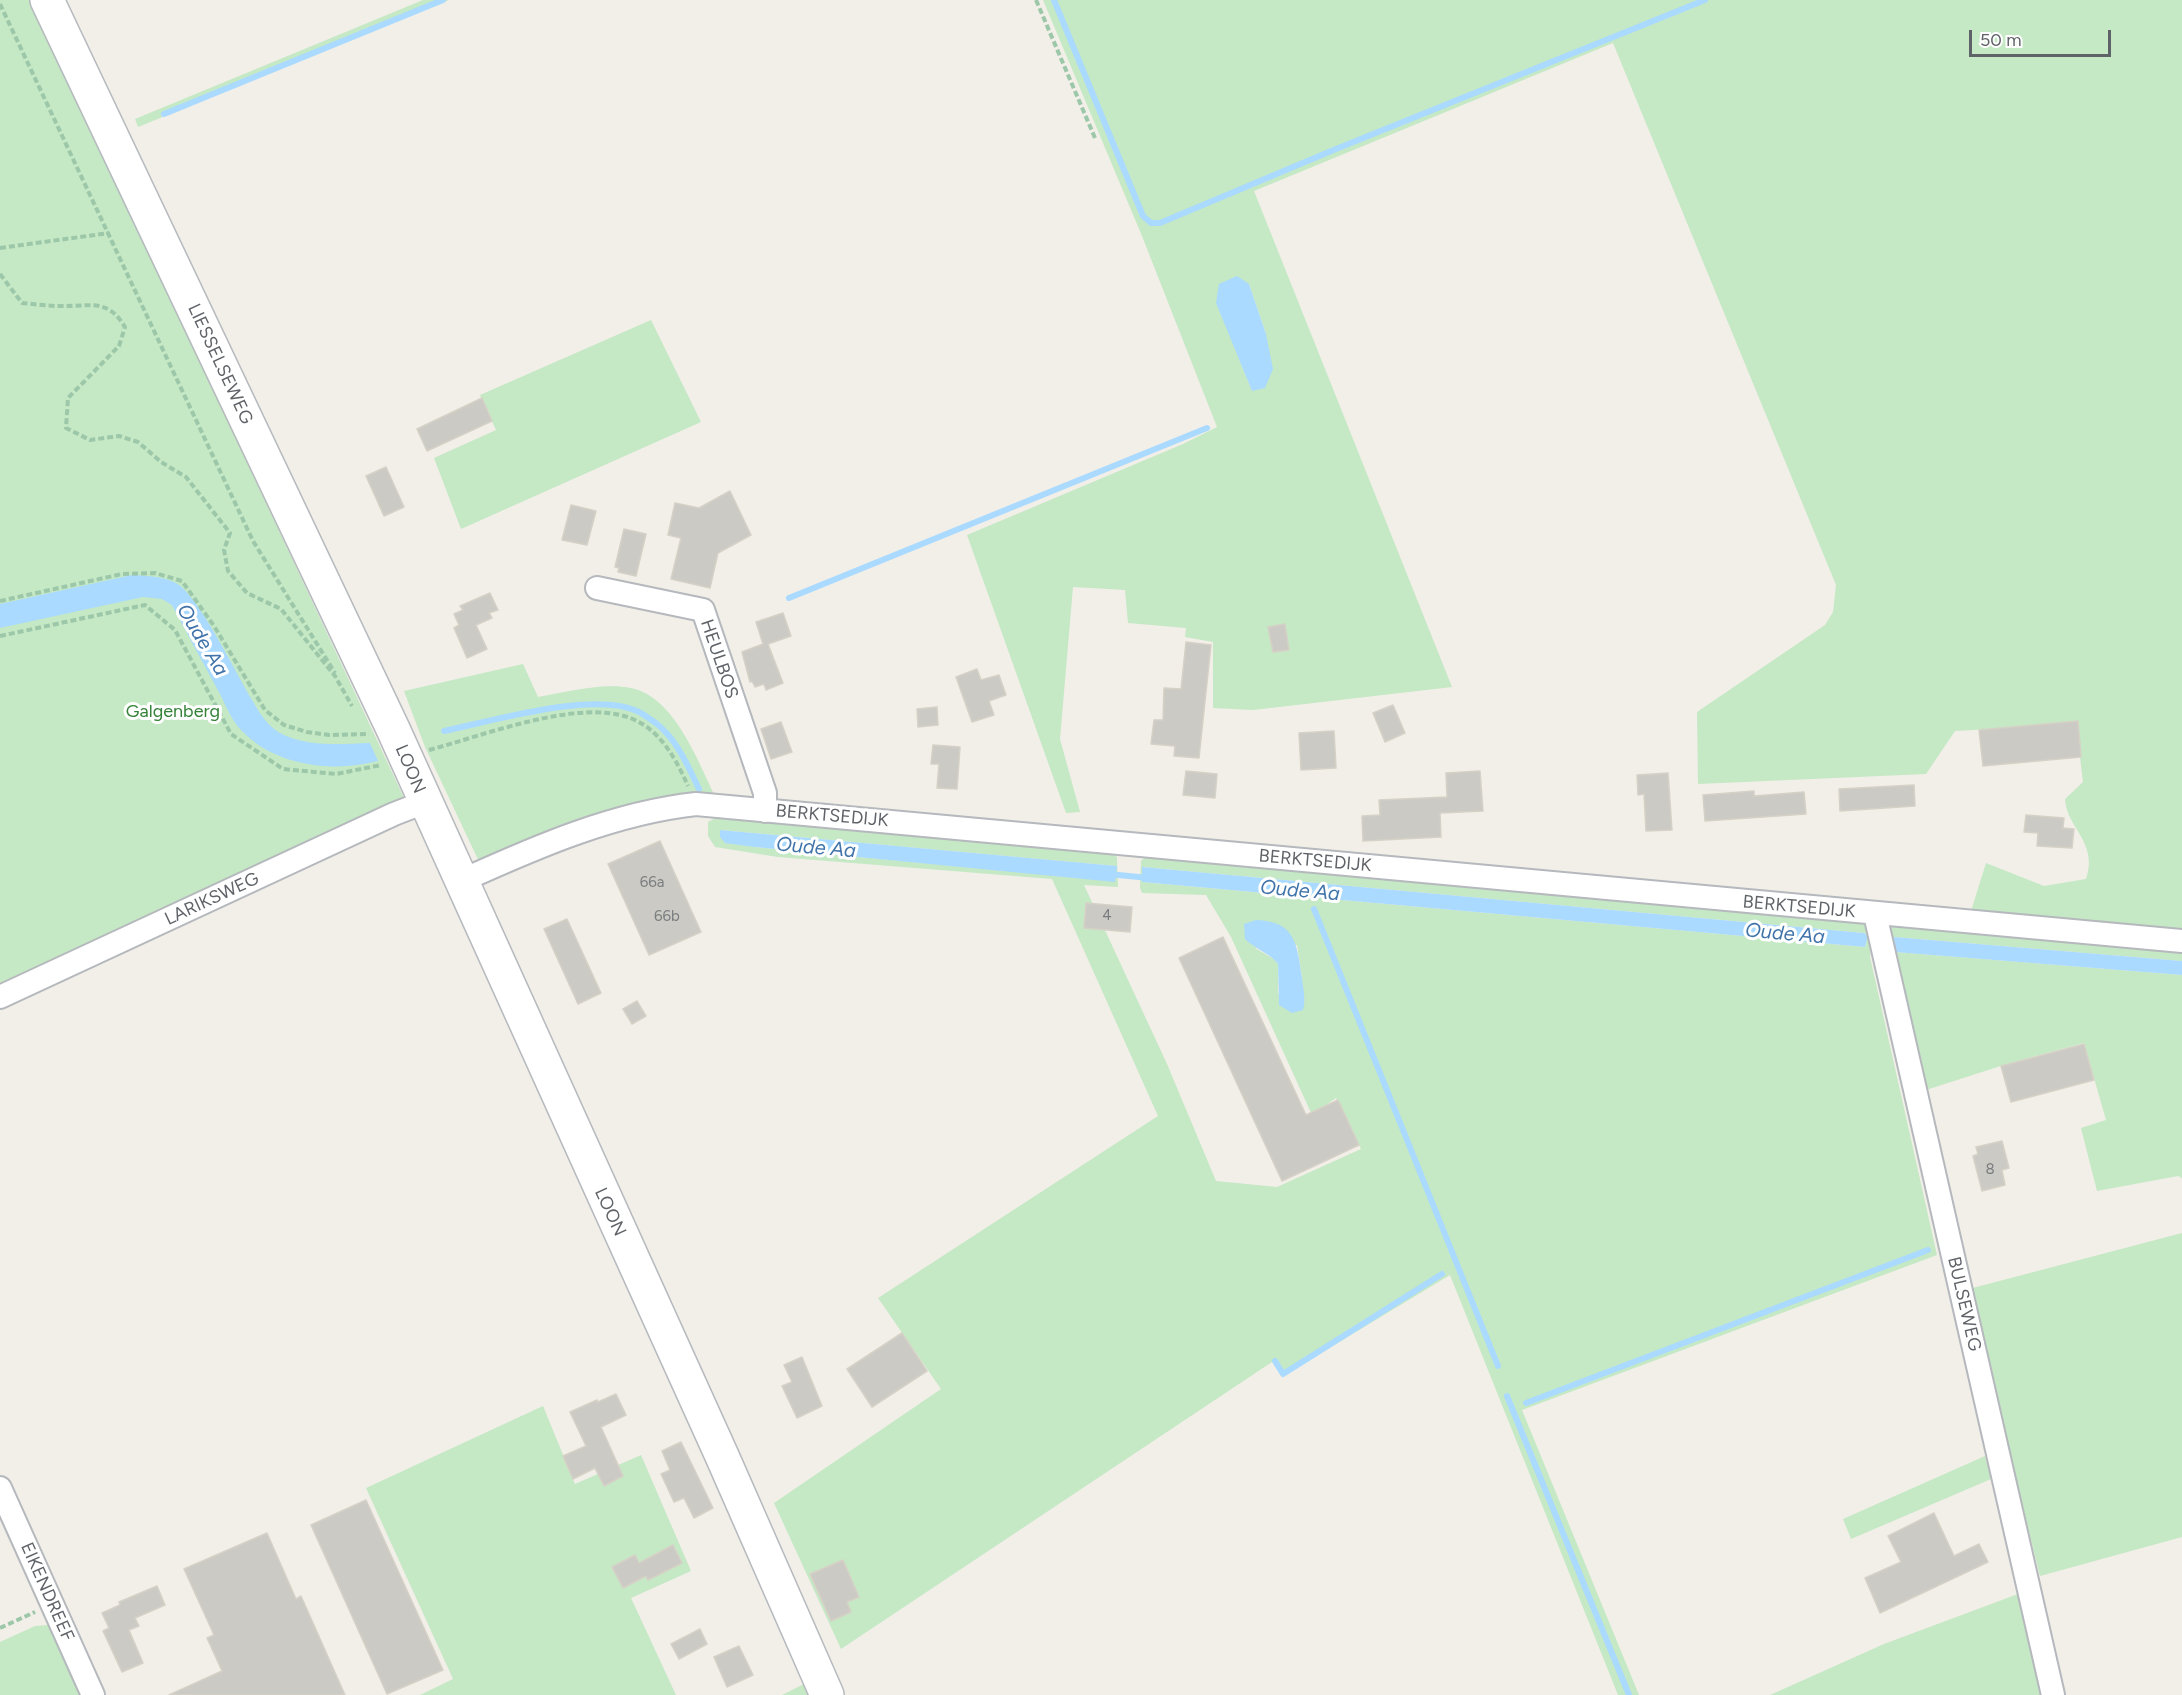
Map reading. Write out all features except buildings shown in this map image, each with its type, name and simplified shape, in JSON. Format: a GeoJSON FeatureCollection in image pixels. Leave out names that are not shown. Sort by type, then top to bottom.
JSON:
{"type":"FeatureCollection","features":[{"type":"Feature","properties":{"kind":"main road","name":"LIESSELSEWEG"},"geometry":{"type":"LineString","coordinates":[[47,0],[376,737]]}},
{"type":"Feature","properties":{"kind":"main road","name":"LOON"},"geometry":{"type":"LineString","coordinates":[[376,737],[425,802],[722,1456],[827,1695]]}},
{"type":"Feature","properties":{"kind":"street","name":"HEULBOS"},"geometry":{"type":"LineString","coordinates":[[597,588],[703,610],[765,793],[765,811]]}},
{"type":"Feature","properties":{"kind":"street","name":"LARIKSWEG"},"geometry":{"type":"LineString","coordinates":[[0,997],[425,802]]}},
{"type":"Feature","properties":{"kind":"street","name":"BERKTSEDIJK"},"geometry":{"type":"LineString","coordinates":[[461,881],[617,819],[660,808],[696,804],[1875,914],[2182,940]]}},
{"type":"Feature","properties":{"kind":"street","name":"BULSEWEG"},"geometry":{"type":"LineString","coordinates":[[1875,914],[2053,1695]]}},
{"type":"Feature","properties":{"kind":"street","name":"EIKENDREEF"},"geometry":{"type":"LineString","coordinates":[[0,1488],[93,1695]]}},
{"type":"Feature","properties":{"kind":"path"},"geometry":{"type":"LineString","coordinates":[[1036,0],[1095,138]]}},
{"type":"Feature","properties":{"kind":"path"},"geometry":{"type":"LineString","coordinates":[[0,4],[253,541],[358,714],[335,676],[281,609],[247,593],[228,571],[224,550],[230,533],[186,477],[161,462],[138,442],[119,436],[90,440],[66,428],[68,398],[118,346],[126,327],[118,315],[97,304],[61,306],[22,303],[0,274]]}},
{"type":"Feature","properties":{"kind":"path"},"geometry":{"type":"LineString","coordinates":[[0,248],[109,233]]}},
{"type":"Feature","properties":{"kind":"path"},"geometry":{"type":"LineString","coordinates":[[0,602],[122,574],[155,573],[182,581],[214,626],[265,710],[284,725],[308,732],[376,737],[382,765],[336,774],[283,769],[231,734],[175,630],[145,605],[0,636]]}},
{"type":"Feature","properties":{"kind":"path"},"geometry":{"type":"LineString","coordinates":[[422,752],[544,718],[610,713],[631,718],[650,729],[668,747],[678,763],[696,804]]}},
{"type":"Feature","properties":{"kind":"path"},"geometry":{"type":"LineString","coordinates":[[0,1628],[53,1604]]}},
{"type":"Feature","properties":{"kind":"green space","name":"Galgenberg"},"geometry":{"type":"Polygon","coordinates":[[[0,0],[31,0],[404,798],[0,983],[0,0]]]}},
{"type":"Feature","properties":{"kind":"green space"},"geometry":{"type":"Polygon","coordinates":[[[423,0],[449,0],[138,127],[135,119],[423,0]]]}},
{"type":"Feature","properties":{"kind":"green space"},"geometry":{"type":"Polygon","coordinates":[[[1043,0],[2182,0],[2182,929],[1971,911],[1986,863],[2044,886],[2086,879],[2089,866],[2088,855],[2067,809],[2065,799],[2083,782],[2076,724],[1955,731],[1926,774],[1698,784],[1697,712],[1825,625],[1833,612],[1836,585],[1613,43],[1254,191],[1452,687],[1253,710],[1213,708],[1213,642],[1185,637],[1186,628],[1128,623],[1125,590],[1073,587],[1060,739],[1080,812],[1066,813],[967,535],[1183,444],[1217,427],[1142,236],[1043,0]],[[1249,284],[1217,303],[1252,391],[1266,334],[1249,284]]]}},
{"type":"Feature","properties":{"kind":"green space"},"geometry":{"type":"Polygon","coordinates":[[[651,320],[701,422],[461,529],[434,458],[496,430],[480,395],[651,320]]]}},
{"type":"Feature","properties":{"kind":"green space"},"geometry":{"type":"Polygon","coordinates":[[[523,664],[538,697],[584,688],[609,686],[631,688],[647,694],[672,717],[683,733],[716,798],[482,868],[425,747],[404,691],[523,664]]]}},
{"type":"Feature","properties":{"kind":"green space"},"geometry":{"type":"Polygon","coordinates":[[[721,815],[1108,850],[1117,857],[1118,887],[1084,885],[1167,1064],[1216,1181],[1277,1187],[1361,1149],[1336,1098],[1312,1115],[1231,937],[1206,895],[1142,893],[1140,888],[1141,861],[1146,856],[1867,923],[1872,932],[1870,957],[1937,1255],[1522,1410],[1639,1695],[1618,1695],[1450,1275],[1283,1376],[1272,1362],[841,1649],[774,1503],[941,1389],[878,1298],[1158,1116],[1052,879],[778,857],[715,847],[708,836],[708,822],[721,815]],[[720,830],[755,847],[1115,881],[1116,866],[720,830]],[[1142,867],[1142,882],[1865,947],[1868,936],[1864,933],[1142,867]],[[1297,945],[1255,948],[1274,959],[1278,964],[1278,994],[1302,978],[1297,945]]]}},
{"type":"Feature","properties":{"kind":"green space"},"geometry":{"type":"Polygon","coordinates":[[[1894,925],[2182,946],[2182,961],[1894,937],[1896,952],[2182,975],[2182,1178],[2178,1176],[2097,1191],[2081,1128],[2106,1120],[2084,1043],[2010,1063],[1923,1091],[1887,932],[1894,925]]]}},
{"type":"Feature","properties":{"kind":"green space"},"geometry":{"type":"Polygon","coordinates":[[[2182,1233],[2182,1537],[2040,1576],[1969,1289],[2182,1233]]]}},
{"type":"Feature","properties":{"kind":"green space"},"geometry":{"type":"Polygon","coordinates":[[[543,1406],[575,1484],[641,1455],[691,1571],[631,1598],[676,1695],[420,1695],[453,1679],[366,1488],[543,1406]]]}},
{"type":"Feature","properties":{"kind":"green space"},"geometry":{"type":"Polygon","coordinates":[[[1985,1456],[1991,1479],[1851,1539],[1843,1519],[1985,1456]]]}},
{"type":"Feature","properties":{"kind":"green space"},"geometry":{"type":"Polygon","coordinates":[[[2018,1594],[2041,1695],[1770,1695],[1884,1644],[2018,1594]]]}},
{"type":"Feature","properties":{"kind":"green space"},"geometry":{"type":"Polygon","coordinates":[[[48,1625],[80,1695],[0,1695],[0,1642],[35,1626],[48,1625]]]}},
{"type":"Feature","properties":{"kind":"green space"},"geometry":{"type":"Polygon","coordinates":[[[806,1683],[812,1695],[782,1695],[806,1683]]]}},
{"type":"Feature","properties":{"kind":"water"},"geometry":{"type":"Polygon","coordinates":[[[1237,276],[1249,284],[1266,334],[1273,369],[1265,388],[1252,391],[1216,303],[1219,284],[1237,276]]]}},
{"type":"Feature","properties":{"kind":"water"},"geometry":{"type":"Polygon","coordinates":[[[132,575],[165,579],[185,590],[216,636],[257,709],[278,732],[294,739],[326,744],[370,743],[378,761],[342,766],[305,764],[270,752],[255,742],[235,722],[172,605],[162,599],[143,597],[0,628],[0,604],[132,575]]]}},
{"type":"Feature","properties":{"kind":"water"},"geometry":{"type":"Polygon","coordinates":[[[720,830],[1117,866],[1115,882],[755,847],[725,843],[720,837],[720,830]]]}},
{"type":"Feature","properties":{"kind":"water"},"geometry":{"type":"Polygon","coordinates":[[[1142,867],[1864,933],[1868,936],[1865,947],[1142,882],[1142,867]]]}},
{"type":"Feature","properties":{"kind":"water"},"geometry":{"type":"Polygon","coordinates":[[[1256,920],[1279,925],[1292,937],[1300,966],[1304,998],[1303,1010],[1292,1013],[1279,1005],[1278,964],[1245,939],[1244,924],[1256,920]]]}},
{"type":"Feature","properties":{"kind":"water"},"geometry":{"type":"Polygon","coordinates":[[[1894,937],[2182,961],[2182,975],[1895,952],[1894,937]]]}},
{"type":"Feature","properties":{"kind":"waterway"},"geometry":{"type":"LineString","coordinates":[[164,114],[443,0]]}},
{"type":"Feature","properties":{"kind":"waterway"},"geometry":{"type":"LineString","coordinates":[[1054,0],[1143,216],[1151,223],[1160,223],[1336,149],[1705,0]]}},
{"type":"Feature","properties":{"kind":"waterway"},"geometry":{"type":"LineString","coordinates":[[789,598],[1207,428]]}},
{"type":"Feature","properties":{"kind":"waterway","name":"Oude Aa"},"geometry":{"type":"LineString","coordinates":[[444,731],[569,706],[595,704],[618,706],[640,712],[664,730],[681,754],[699,789]]}},
{"type":"Feature","properties":{"kind":"waterway","name":"Oude Aa"},"geometry":{"type":"LineString","coordinates":[[1108,874],[1149,878]]}},
{"type":"Feature","properties":{"kind":"waterway"},"geometry":{"type":"LineString","coordinates":[[1314,909],[1498,1366]]}},
{"type":"Feature","properties":{"kind":"waterway"},"geometry":{"type":"LineString","coordinates":[[1526,1403],[1928,1250]]}},
{"type":"Feature","properties":{"kind":"waterway"},"geometry":{"type":"LineString","coordinates":[[1275,1361],[1283,1374],[1442,1274]]}},
{"type":"Feature","properties":{"kind":"waterway"},"geometry":{"type":"LineString","coordinates":[[1507,1396],[1629,1695]]}}]}
